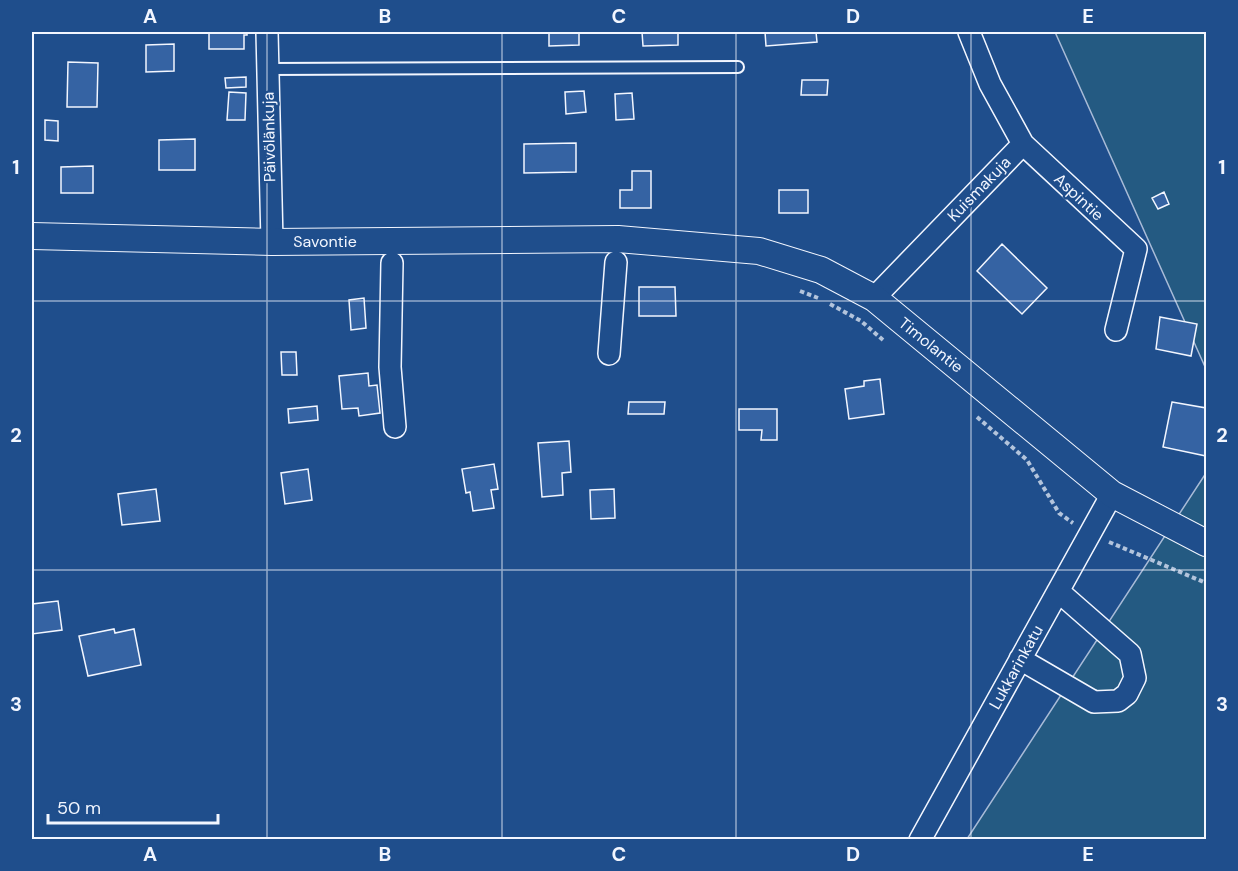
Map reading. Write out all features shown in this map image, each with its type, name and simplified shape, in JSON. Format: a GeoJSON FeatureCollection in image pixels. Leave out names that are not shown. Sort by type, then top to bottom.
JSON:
{"type":"FeatureCollection","features":[{"type":"Feature","properties":{"kind":"street","name":"Päivölänkuja"},"geometry":{"type":"LineString","coordinates":[[267,32],[272,242]]}},
{"type":"Feature","properties":{"kind":"street","name":"Kuismakuja"},"geometry":{"type":"LineString","coordinates":[[874,298],[1023,144],[990,84],[969,32]]}},
{"type":"Feature","properties":{"kind":"street","name":"Aspintie"},"geometry":{"type":"LineString","coordinates":[[1023,144],[1136,249],[1116,330]]}},
{"type":"Feature","properties":{"kind":"street","name":"Savontie"},"geometry":{"type":"LineString","coordinates":[[32,237],[617,250]]}},
{"type":"Feature","properties":{"kind":"street","name":"Timolantie"},"geometry":{"type":"LineString","coordinates":[[617,250],[759,251],[821,270],[874,298],[1112,494],[1206,543]]}},
{"type":"Feature","properties":{"kind":"street"},"geometry":{"type":"LineString","coordinates":[[609,354],[617,250]]}},
{"type":"Feature","properties":{"kind":"street"},"geometry":{"type":"LineString","coordinates":[[392,262],[390,367],[394,427]]}},
{"type":"Feature","properties":{"kind":"street","name":"Lukkarinkatu"},"geometry":{"type":"LineString","coordinates":[[920,840],[1112,494]]}},
{"type":"Feature","properties":{"kind":"street"},"geometry":{"type":"LineString","coordinates":[[1020,659],[1094,702],[1118,701],[1127,694],[1135,678],[1130,654],[1058,591]]}},
{"type":"Feature","properties":{"kind":"lane"},"geometry":{"type":"LineString","coordinates":[[268,69],[738,67]]}},
{"type":"Feature","properties":{"kind":"path"},"geometry":{"type":"LineString","coordinates":[[798,290],[817,297],[861,321],[887,342]]}},
{"type":"Feature","properties":{"kind":"path"},"geometry":{"type":"LineString","coordinates":[[974,414],[1028,460],[1059,513],[1090,534],[1206,583]]}},
{"type":"Feature","properties":{"kind":"shaded area"},"geometry":{"type":"Polygon","coordinates":[[[1055,32],[1206,32],[1206,369],[1055,32]]]}},
{"type":"Feature","properties":{"kind":"shaded area"},"geometry":{"type":"Polygon","coordinates":[[[1206,473],[1206,839],[967,839],[1206,473]]]}},
{"type":"Feature","properties":{"kind":"building"},"geometry":{"type":"Polygon","coordinates":[[[209,32],[247,32],[247,35],[244,35],[244,49],[209,49],[209,32]]]}},
{"type":"Feature","properties":{"kind":"building"},"geometry":{"type":"Polygon","coordinates":[[[549,32],[579,32],[579,45],[549,46],[549,32]]]}},
{"type":"Feature","properties":{"kind":"building"},"geometry":{"type":"Polygon","coordinates":[[[642,32],[678,32],[678,45],[643,46],[642,32]]]}},
{"type":"Feature","properties":{"kind":"building"},"geometry":{"type":"Polygon","coordinates":[[[765,32],[816,32],[817,42],[766,46],[765,32]]]}},
{"type":"Feature","properties":{"kind":"building"},"geometry":{"type":"Polygon","coordinates":[[[174,44],[174,71],[146,72],[146,45],[174,44]]]}},
{"type":"Feature","properties":{"kind":"building"},"geometry":{"type":"Polygon","coordinates":[[[68,62],[98,63],[97,107],[67,107],[68,62]]]}},
{"type":"Feature","properties":{"kind":"building"},"geometry":{"type":"Polygon","coordinates":[[[246,77],[246,87],[226,88],[225,78],[246,77]]]}},
{"type":"Feature","properties":{"kind":"building"},"geometry":{"type":"Polygon","coordinates":[[[802,80],[828,80],[827,95],[801,95],[802,80]]]}},
{"type":"Feature","properties":{"kind":"building"},"geometry":{"type":"Polygon","coordinates":[[[584,91],[586,112],[566,114],[565,92],[584,91]]]}},
{"type":"Feature","properties":{"kind":"building"},"geometry":{"type":"Polygon","coordinates":[[[229,92],[246,93],[245,120],[227,120],[229,92]]]}},
{"type":"Feature","properties":{"kind":"building"},"geometry":{"type":"Polygon","coordinates":[[[632,93],[634,119],[616,120],[615,94],[632,93]]]}},
{"type":"Feature","properties":{"kind":"building"},"geometry":{"type":"Polygon","coordinates":[[[45,120],[58,121],[58,141],[45,140],[45,120]]]}},
{"type":"Feature","properties":{"kind":"building"},"geometry":{"type":"Polygon","coordinates":[[[195,139],[195,170],[159,170],[159,140],[195,139]]]}},
{"type":"Feature","properties":{"kind":"building"},"geometry":{"type":"Polygon","coordinates":[[[576,143],[576,172],[524,173],[524,144],[576,143]]]}},
{"type":"Feature","properties":{"kind":"building"},"geometry":{"type":"Polygon","coordinates":[[[93,166],[93,193],[61,193],[61,167],[93,166]]]}},
{"type":"Feature","properties":{"kind":"building"},"geometry":{"type":"Polygon","coordinates":[[[632,171],[651,171],[651,208],[620,208],[620,190],[632,190],[632,171]]]}},
{"type":"Feature","properties":{"kind":"building"},"geometry":{"type":"Polygon","coordinates":[[[779,190],[808,190],[808,213],[779,213],[779,190]]]}},
{"type":"Feature","properties":{"kind":"building"},"geometry":{"type":"Polygon","coordinates":[[[1164,192],[1169,204],[1158,209],[1152,198],[1164,192]]]}},
{"type":"Feature","properties":{"kind":"building"},"geometry":{"type":"Polygon","coordinates":[[[1002,244],[1047,288],[1022,314],[977,271],[1002,244]]]}},
{"type":"Feature","properties":{"kind":"building"},"geometry":{"type":"Polygon","coordinates":[[[639,287],[675,287],[676,316],[639,316],[639,287]]]}},
{"type":"Feature","properties":{"kind":"building"},"geometry":{"type":"Polygon","coordinates":[[[364,298],[366,328],[351,330],[349,300],[364,298]]]}},
{"type":"Feature","properties":{"kind":"building"},"geometry":{"type":"Polygon","coordinates":[[[1160,317],[1197,324],[1191,356],[1156,349],[1160,317]]]}},
{"type":"Feature","properties":{"kind":"building"},"geometry":{"type":"Polygon","coordinates":[[[281,352],[296,352],[297,375],[282,375],[281,352]]]}},
{"type":"Feature","properties":{"kind":"building"},"geometry":{"type":"Polygon","coordinates":[[[368,373],[369,386],[377,385],[380,413],[359,416],[358,408],[342,409],[339,376],[368,373]]]}},
{"type":"Feature","properties":{"kind":"building"},"geometry":{"type":"Polygon","coordinates":[[[880,379],[884,414],[849,419],[845,389],[864,386],[864,381],[880,379]]]}},
{"type":"Feature","properties":{"kind":"building"},"geometry":{"type":"Polygon","coordinates":[[[629,402],[665,402],[664,414],[628,414],[629,402]]]}},
{"type":"Feature","properties":{"kind":"building"},"geometry":{"type":"Polygon","coordinates":[[[1172,402],[1206,408],[1206,456],[1163,447],[1172,402]]]}},
{"type":"Feature","properties":{"kind":"building"},"geometry":{"type":"Polygon","coordinates":[[[317,406],[318,420],[289,423],[288,409],[317,406]]]}},
{"type":"Feature","properties":{"kind":"building"},"geometry":{"type":"Polygon","coordinates":[[[739,409],[777,409],[777,440],[761,440],[762,430],[739,430],[739,409]]]}},
{"type":"Feature","properties":{"kind":"building"},"geometry":{"type":"Polygon","coordinates":[[[569,441],[571,472],[562,473],[563,495],[542,497],[538,443],[569,441]]]}},
{"type":"Feature","properties":{"kind":"building"},"geometry":{"type":"Polygon","coordinates":[[[494,464],[498,489],[491,490],[494,508],[473,511],[470,492],[466,493],[462,469],[494,464]]]}},
{"type":"Feature","properties":{"kind":"building"},"geometry":{"type":"Polygon","coordinates":[[[308,469],[312,500],[285,504],[281,473],[308,469]]]}},
{"type":"Feature","properties":{"kind":"building"},"geometry":{"type":"Polygon","coordinates":[[[156,489],[160,521],[122,525],[118,494],[156,489]]]}},
{"type":"Feature","properties":{"kind":"building"},"geometry":{"type":"Polygon","coordinates":[[[614,489],[615,518],[591,519],[590,490],[614,489]]]}},
{"type":"Feature","properties":{"kind":"building"},"geometry":{"type":"Polygon","coordinates":[[[58,601],[62,630],[32,634],[32,604],[58,601]]]}},
{"type":"Feature","properties":{"kind":"building"},"geometry":{"type":"Polygon","coordinates":[[[114,629],[115,633],[134,629],[141,665],[88,676],[79,636],[114,629]]]}}]}
